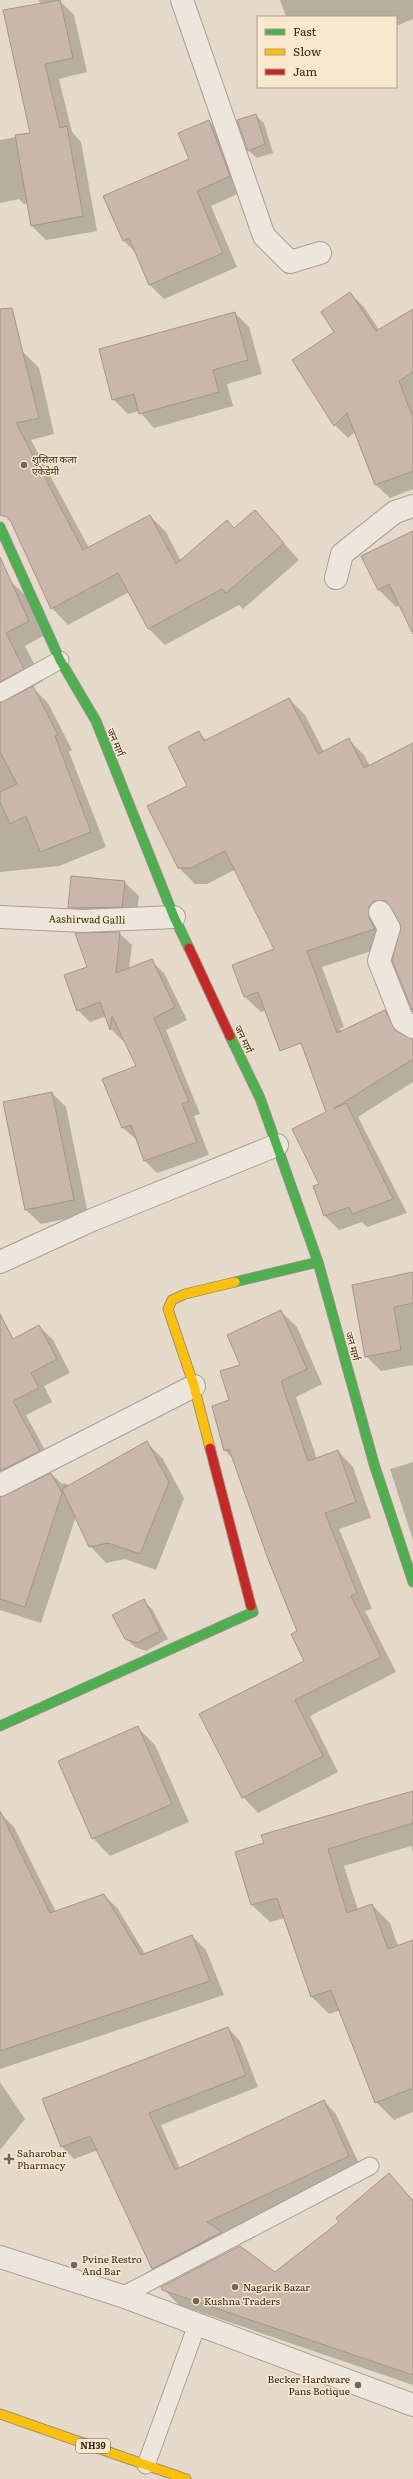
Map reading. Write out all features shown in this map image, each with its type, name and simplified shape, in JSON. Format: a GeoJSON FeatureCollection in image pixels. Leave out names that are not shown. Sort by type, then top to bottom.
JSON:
{"type":"FeatureCollection","features":[{"type":"Feature","properties":{"kind":"main road","name":"जन मार्ग"},"geometry":{"type":"LineString","coordinates":[[0,527],[60,660],[96,721],[174,917],[260,1098],[318,1262],[374,1464],[413,1582]]}},
{"type":"Feature","properties":{"kind":"main road"},"geometry":{"type":"LineString","coordinates":[[0,1726],[253,1612],[194,1386],[168,1309],[172,1300],[186,1294],[318,1262]]}},
{"type":"Feature","properties":{"kind":"main road","name":"NH39"},"geometry":{"type":"LineString","coordinates":[[0,2414],[186,2479]]}},
{"type":"Feature","properties":{"kind":"street"},"geometry":{"type":"LineString","coordinates":[[182,0],[264,236],[290,262],[320,253]]}},
{"type":"Feature","properties":{"kind":"street"},"geometry":{"type":"LineString","coordinates":[[336,578],[342,554],[395,512],[413,506]]}},
{"type":"Feature","properties":{"kind":"street"},"geometry":{"type":"LineString","coordinates":[[380,912],[389,928],[378,961],[403,1021],[413,1027]]}},
{"type":"Feature","properties":{"kind":"street","name":"Aashirwad Galli"},"geometry":{"type":"LineString","coordinates":[[0,917],[83,921],[174,917]]}},
{"type":"Feature","properties":{"kind":"street"},"geometry":{"type":"LineString","coordinates":[[0,1262],[92,1220],[277,1145]]}},
{"type":"Feature","properties":{"kind":"street"},"geometry":{"type":"LineString","coordinates":[[0,1485],[194,1386]]}},
{"type":"Feature","properties":{"kind":"street"},"geometry":{"type":"LineString","coordinates":[[0,2257],[122,2296],[413,2405]]}},
{"type":"Feature","properties":{"kind":"lane"},"geometry":{"type":"LineString","coordinates":[[0,693],[60,660]]}},
{"type":"Feature","properties":{"kind":"lane"},"geometry":{"type":"LineString","coordinates":[[122,2296],[370,2166]]}},
{"type":"Feature","properties":{"kind":"lane"},"geometry":{"type":"LineString","coordinates":[[146,2464],[198,2325]]}},
{"type":"Feature","properties":{"kind":"building"},"geometry":{"type":"Polygon","coordinates":[[[60,0],[73,58],[45,64],[60,128],[67,126],[83,216],[31,226],[15,135],[30,133],[3,10],[60,0]]]}},
{"type":"Feature","properties":{"kind":"building"},"geometry":{"type":"Polygon","coordinates":[[[256,114],[265,144],[248,151],[237,120],[256,114]]]}},
{"type":"Feature","properties":{"kind":"building"},"geometry":{"type":"Polygon","coordinates":[[[209,120],[230,176],[197,191],[223,253],[149,285],[129,238],[123,241],[103,196],[189,159],[178,133],[209,120]]]}},
{"type":"Feature","properties":{"kind":"building"},"geometry":{"type":"Polygon","coordinates":[[[350,292],[376,331],[413,309],[413,372],[399,381],[413,418],[413,471],[375,485],[347,413],[334,426],[292,360],[334,332],[321,312],[350,292]]]}},
{"type":"Feature","properties":{"kind":"building"},"geometry":{"type":"Polygon","coordinates":[[[12,308],[39,418],[16,423],[83,550],[150,515],[176,564],[227,520],[234,528],[255,510],[284,543],[226,593],[222,589],[148,629],[118,573],[51,609],[11,522],[7,517],[0,515],[0,309],[12,308]]]}},
{"type":"Feature","properties":{"kind":"building"},"geometry":{"type":"Polygon","coordinates":[[[235,312],[248,360],[213,370],[219,392],[139,414],[134,394],[112,400],[99,349],[235,312]]]}},
{"type":"Feature","properties":{"kind":"building"},"geometry":{"type":"Polygon","coordinates":[[[413,531],[413,634],[389,584],[378,590],[361,556],[413,531]]]}},
{"type":"Feature","properties":{"kind":"building"},"geometry":{"type":"Polygon","coordinates":[[[0,557],[29,621],[6,633],[24,669],[0,682],[0,557]]]}},
{"type":"Feature","properties":{"kind":"building"},"geometry":{"type":"Polygon","coordinates":[[[33,686],[58,735],[55,736],[91,832],[40,852],[26,816],[10,824],[0,802],[0,792],[17,784],[0,752],[0,703],[33,686]]]}},
{"type":"Feature","properties":{"kind":"building"},"geometry":{"type":"Polygon","coordinates":[[[289,698],[318,754],[349,738],[364,768],[413,743],[413,1012],[392,960],[401,926],[386,901],[374,901],[369,906],[369,918],[375,929],[307,951],[337,1033],[385,1010],[396,1031],[413,1039],[413,1059],[333,1109],[346,1103],[393,1199],[352,1214],[349,1207],[324,1216],[313,1186],[319,1184],[292,1129],[326,1112],[301,1043],[280,1051],[258,992],[244,997],[232,965],[274,949],[225,851],[191,868],[178,868],[147,806],[187,786],[168,747],[199,731],[204,741],[289,698]]]}},
{"type":"Feature","properties":{"kind":"building"},"geometry":{"type":"Polygon","coordinates":[[[71,876],[125,881],[122,907],[68,908],[71,876]]]}},
{"type":"Feature","properties":{"kind":"building"},"geometry":{"type":"Polygon","coordinates":[[[120,932],[116,973],[152,959],[175,1007],[154,1018],[189,1101],[182,1104],[197,1142],[144,1161],[131,1125],[122,1128],[102,1079],[136,1066],[112,1016],[110,1030],[100,1002],[77,1011],[64,975],[87,967],[75,933],[120,932]]]}},
{"type":"Feature","properties":{"kind":"building"},"geometry":{"type":"Polygon","coordinates":[[[52,1092],[74,1200],[25,1210],[3,1102],[52,1092]]]}},
{"type":"Feature","properties":{"kind":"building"},"geometry":{"type":"Polygon","coordinates":[[[413,1272],[413,1303],[394,1307],[401,1350],[365,1357],[352,1285],[413,1272]]]}},
{"type":"Feature","properties":{"kind":"building"},"geometry":{"type":"Polygon","coordinates":[[[281,1310],[307,1369],[281,1381],[308,1461],[338,1450],[356,1502],[325,1513],[357,1593],[351,1596],[381,1657],[295,1700],[323,1756],[242,1798],[199,1714],[304,1661],[291,1634],[297,1631],[268,1559],[229,1449],[224,1451],[212,1406],[229,1400],[220,1371],[240,1365],[227,1335],[281,1310]]]}},
{"type":"Feature","properties":{"kind":"building"},"geometry":{"type":"Polygon","coordinates":[[[0,1314],[13,1339],[39,1325],[57,1359],[31,1373],[39,1388],[13,1401],[40,1451],[0,1471],[0,1314]]]}},
{"type":"Feature","properties":{"kind":"building"},"geometry":{"type":"Polygon","coordinates":[[[147,1441],[169,1482],[140,1554],[108,1543],[89,1547],[62,1489],[147,1441]]]}},
{"type":"Feature","properties":{"kind":"building"},"geometry":{"type":"Polygon","coordinates":[[[51,1473],[62,1493],[25,1607],[0,1599],[0,1497],[51,1473]]]}},
{"type":"Feature","properties":{"kind":"building"},"geometry":{"type":"Polygon","coordinates":[[[144,1599],[160,1631],[137,1643],[125,1639],[112,1615],[144,1599]]]}},
{"type":"Feature","properties":{"kind":"building"},"geometry":{"type":"Polygon","coordinates":[[[138,1726],[172,1804],[92,1839],[58,1761],[138,1726]]]}},
{"type":"Feature","properties":{"kind":"building"},"geometry":{"type":"Polygon","coordinates":[[[413,1791],[413,1823],[328,1849],[347,1913],[372,1904],[388,1949],[413,1940],[413,2088],[375,2103],[331,1990],[311,1997],[277,1898],[251,1905],[235,1852],[264,1843],[261,1835],[413,1791]]]}},
{"type":"Feature","properties":{"kind":"building"},"geometry":{"type":"Polygon","coordinates":[[[0,1811],[50,1913],[104,1894],[141,1955],[192,1935],[210,1981],[0,2051],[0,1811]]]}},
{"type":"Feature","properties":{"kind":"building"},"geometry":{"type":"Polygon","coordinates":[[[228,2027],[246,2075],[149,2113],[175,2170],[324,2100],[349,2156],[207,2222],[222,2232],[152,2269],[90,2136],[61,2147],[42,2099],[228,2027]]]}},
{"type":"Feature","properties":{"kind":"building"},"geometry":{"type":"Polygon","coordinates":[[[389,2173],[413,2201],[413,2375],[162,2290],[161,2287],[240,2246],[275,2272],[339,2222],[336,2218],[389,2173]]]}},
{"type":"Feature","properties":{"kind":"traffic: fast"},"geometry":{"type":"LineString","coordinates":[[0,527],[60,660],[96,721],[174,917],[189,948]]}},
{"type":"Feature","properties":{"kind":"traffic: fast"},"geometry":{"type":"LineString","coordinates":[[230,1036],[260,1098],[318,1262],[374,1464],[413,1582]]}},
{"type":"Feature","properties":{"kind":"traffic: fast"},"geometry":{"type":"LineString","coordinates":[[235,1282],[318,1262]]}},
{"type":"Feature","properties":{"kind":"traffic: fast"},"geometry":{"type":"LineString","coordinates":[[0,1726],[253,1612],[251,1606]]}},
{"type":"Feature","properties":{"kind":"traffic: slow"},"geometry":{"type":"LineString","coordinates":[[210,1448],[194,1386],[168,1309],[172,1300],[185,1294],[235,1282]]}},
{"type":"Feature","properties":{"kind":"traffic: slow"},"geometry":{"type":"LineString","coordinates":[[0,2414],[186,2479]]}},
{"type":"Feature","properties":{"kind":"traffic: jam"},"geometry":{"type":"LineString","coordinates":[[189,948],[230,1036]]}},
{"type":"Feature","properties":{"kind":"traffic: jam"},"geometry":{"type":"LineString","coordinates":[[210,1448],[251,1606]]}},
{"type":"Feature","properties":{"kind":"place","name":"शुसिला कला एकेडेमी"},"geometry":{"type":"Point","coordinates":[24,465]}},
{"type":"Feature","properties":{"kind":"place","name":"Saharobar Pharmacy"},"geometry":{"type":"Point","coordinates":[9,2159]}},
{"type":"Feature","properties":{"kind":"place","name":"Pvine Restro And Bar"},"geometry":{"type":"Point","coordinates":[74,2265]}},
{"type":"Feature","properties":{"kind":"place","name":"Nagarik Bazar"},"geometry":{"type":"Point","coordinates":[235,2287]}},
{"type":"Feature","properties":{"kind":"place","name":"Kushna Traders"},"geometry":{"type":"Point","coordinates":[196,2301]}},
{"type":"Feature","properties":{"kind":"place","name":"Becker Hardware Pans Botique"},"geometry":{"type":"Point","coordinates":[358,2385]}}]}
